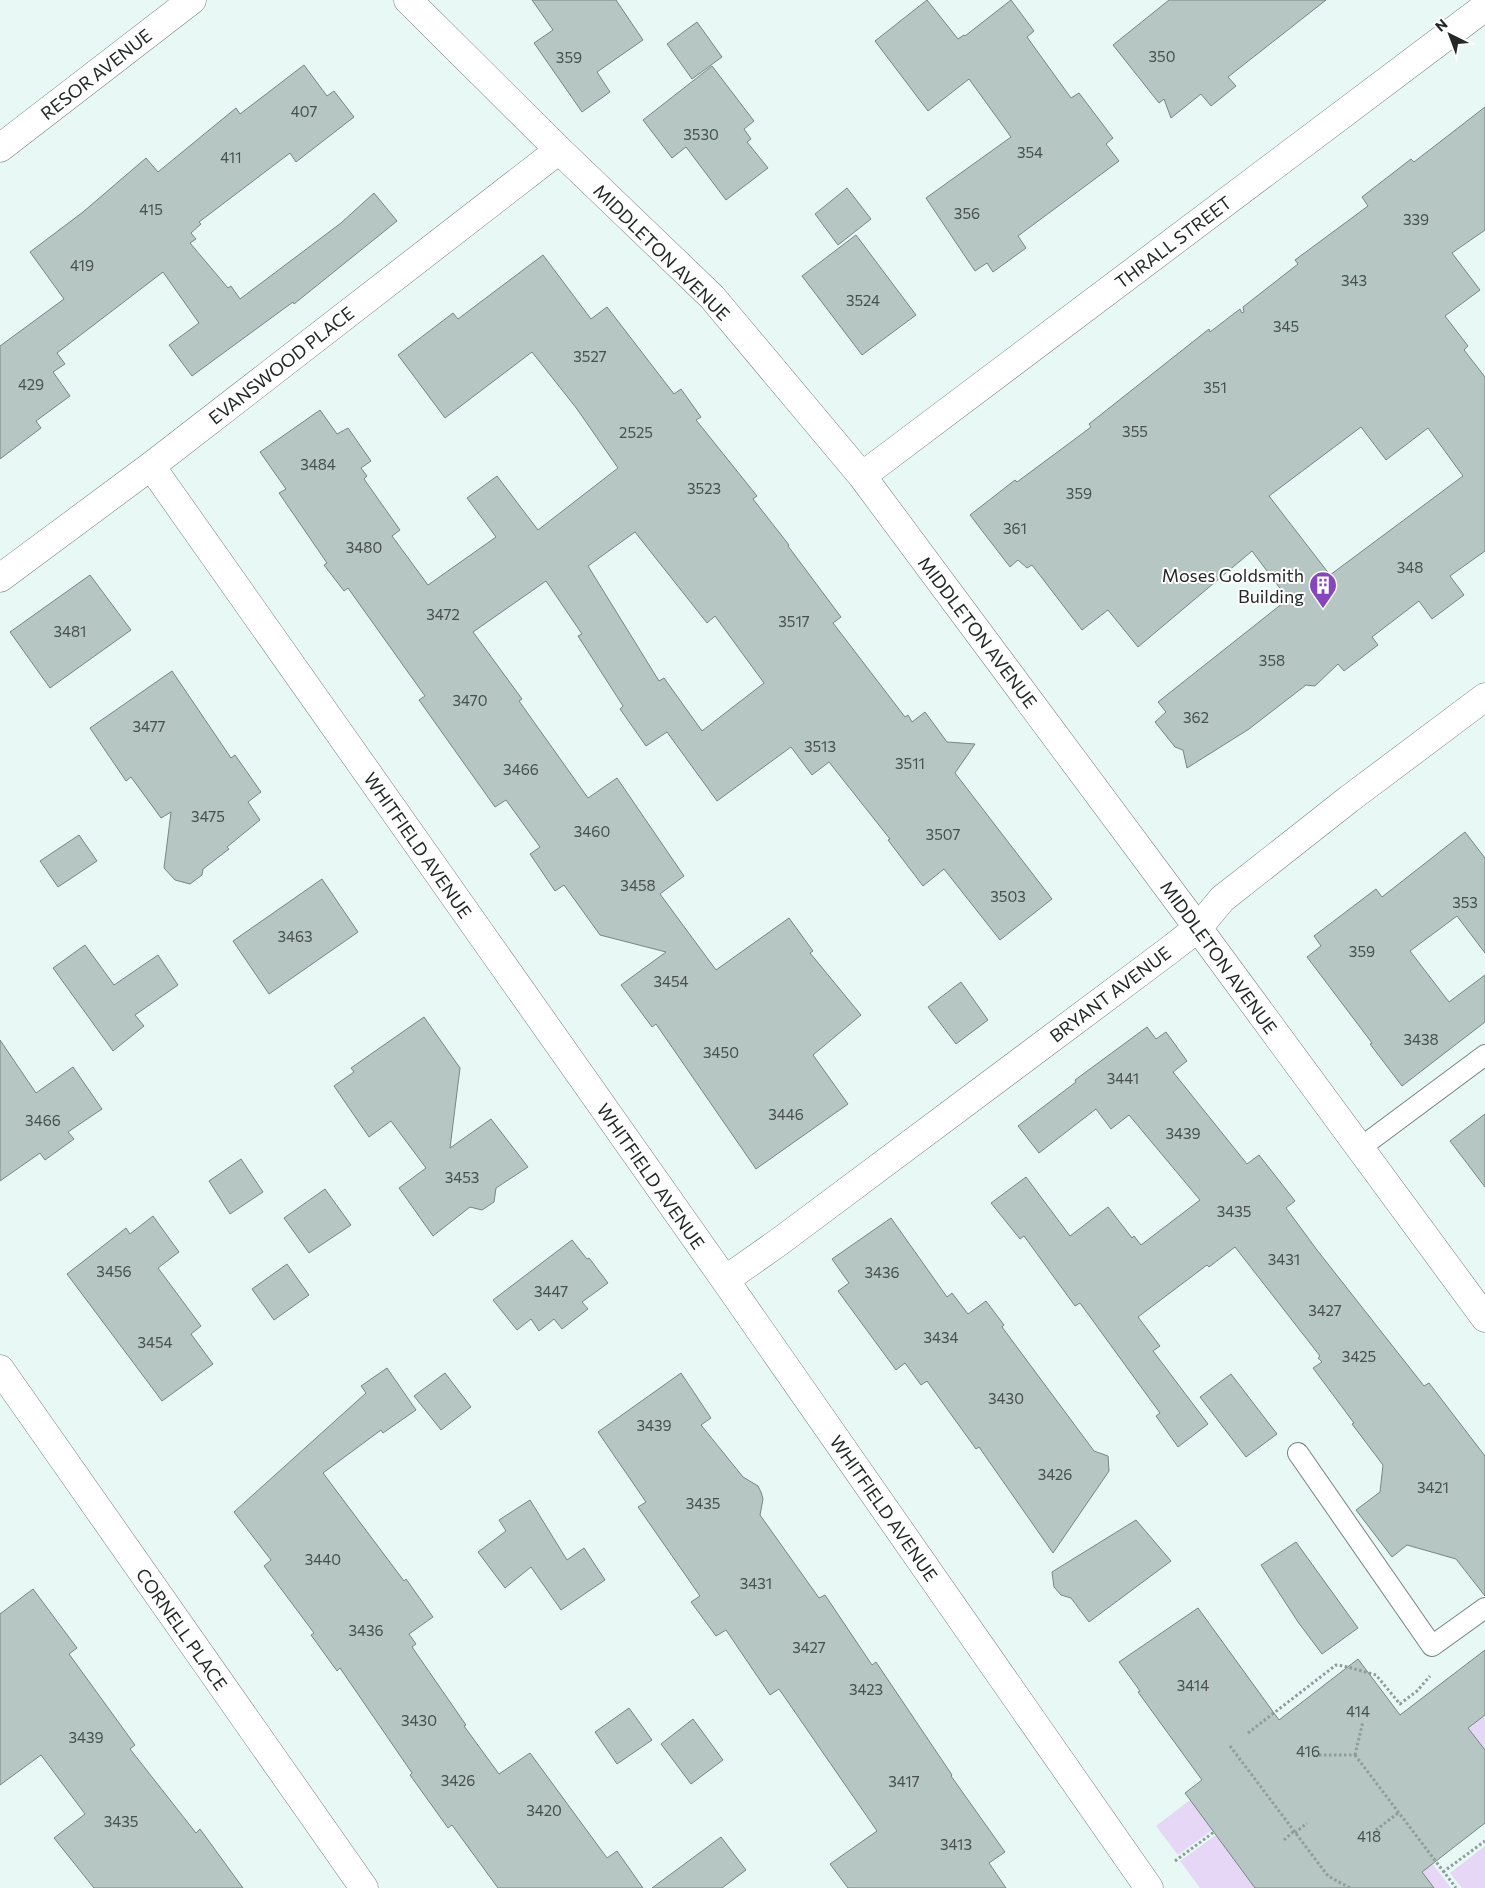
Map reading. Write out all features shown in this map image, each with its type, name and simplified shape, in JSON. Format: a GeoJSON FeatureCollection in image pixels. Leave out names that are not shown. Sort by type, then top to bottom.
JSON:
{"type":"FeatureCollection","features":[{"type":"Feature","properties":{"kind":"street","name":"RESOR AVENUE"},"geometry":{"type":"LineString","coordinates":[[0,148],[192,0]]}},
{"type":"Feature","properties":{"kind":"street","name":"MIDDLETON AVENUE"},"geometry":{"type":"LineString","coordinates":[[408,0],[712,297],[862,476],[1485,1318]]}},
{"type":"Feature","properties":{"kind":"street","name":"THRALL STREET"},"geometry":{"type":"LineString","coordinates":[[862,476],[1485,7]]}},
{"type":"Feature","properties":{"kind":"street","name":"EVANSWOOD PLACE"},"geometry":{"type":"LineString","coordinates":[[0,578],[151,466],[560,150]]}},
{"type":"Feature","properties":{"kind":"street","name":"WHITFIELD AVENUE"},"geometry":{"type":"LineString","coordinates":[[151,466],[725,1280],[1149,1888]]}},
{"type":"Feature","properties":{"kind":"street","name":"BRYANT AVENUE"},"geometry":{"type":"LineString","coordinates":[[725,1280],[779,1242],[1198,928],[1222,899],[1349,799],[1485,697]]}},
{"type":"Feature","properties":{"kind":"street","name":"CORNELL PLACE"},"geometry":{"type":"LineString","coordinates":[[0,1369],[364,1888]]}},
{"type":"Feature","properties":{"kind":"lane"},"geometry":{"type":"LineString","coordinates":[[1360,1148],[1485,1055]]}},
{"type":"Feature","properties":{"kind":"lane"},"geometry":{"type":"LineString","coordinates":[[1298,1453],[1432,1646],[1485,1608]]}},
{"type":"Feature","properties":{"kind":"path"},"geometry":{"type":"LineString","coordinates":[[1248,1733],[1336,1666],[1344,1666],[1376,1675],[1400,1704],[1417,1691],[1426,1679],[1433,1674]]}},
{"type":"Feature","properties":{"kind":"path"},"geometry":{"type":"LineString","coordinates":[[1363,1721],[1355,1755],[1456,1888]]}},
{"type":"Feature","properties":{"kind":"path"},"geometry":{"type":"LineString","coordinates":[[1230,1746],[1328,1876],[1350,1888]]}},
{"type":"Feature","properties":{"kind":"path"},"geometry":{"type":"LineString","coordinates":[[1319,1755],[1355,1755]]}},
{"type":"Feature","properties":{"kind":"path"},"geometry":{"type":"LineString","coordinates":[[1376,1830],[1398,1813]]}},
{"type":"Feature","properties":{"kind":"path"},"geometry":{"type":"LineString","coordinates":[[1284,1840],[1307,1823]]}},
{"type":"Feature","properties":{"kind":"path"},"geometry":{"type":"LineString","coordinates":[[1175,1861],[1214,1832]]}},
{"type":"Feature","properties":{"kind":"path"},"geometry":{"type":"LineString","coordinates":[[1443,1872],[1485,1841]]}},
{"type":"Feature","properties":{"kind":"shaded area"},"geometry":{"type":"Polygon","coordinates":[[[1485,1715],[1485,1750],[1468,1728],[1485,1715]]]}},
{"type":"Feature","properties":{"kind":"shaded area"},"geometry":{"type":"Polygon","coordinates":[[[1190,1800],[1212,1830],[1178,1855],[1156,1826],[1190,1800]]]}},
{"type":"Feature","properties":{"kind":"shaded area"},"geometry":{"type":"Polygon","coordinates":[[[1398,1818],[1451,1888],[1434,1888],[1413,1860],[1398,1818]]]}},
{"type":"Feature","properties":{"kind":"shaded area"},"geometry":{"type":"Polygon","coordinates":[[[1216,1835],[1255,1888],[1200,1888],[1180,1861],[1216,1835]]]}},
{"type":"Feature","properties":{"kind":"shaded area"},"geometry":{"type":"Polygon","coordinates":[[[1485,1846],[1485,1888],[1462,1888],[1450,1873],[1485,1846]]]}},
{"type":"Feature","properties":{"kind":"building"},"geometry":{"type":"Polygon","coordinates":[[[532,0],[616,0],[643,40],[597,72],[610,92],[582,112],[534,43],[553,30],[532,0]]]}},
{"type":"Feature","properties":{"kind":"building"},"geometry":{"type":"Polygon","coordinates":[[[927,0],[958,39],[965,36],[1011,0],[1034,31],[1027,37],[1071,98],[1079,93],[1113,138],[1106,144],[1119,161],[1018,236],[1026,248],[993,272],[987,263],[975,271],[926,198],[1011,137],[969,79],[928,111],[875,41],[927,0]]]}},
{"type":"Feature","properties":{"kind":"building"},"geometry":{"type":"Polygon","coordinates":[[[1169,0],[1326,0],[1228,77],[1236,86],[1211,106],[1201,94],[1171,118],[1164,99],[1159,103],[1113,45],[1169,0]]]}},
{"type":"Feature","properties":{"kind":"building"},"geometry":{"type":"Polygon","coordinates":[[[697,22],[722,57],[692,79],[667,44],[697,22]]]}},
{"type":"Feature","properties":{"kind":"building"},"geometry":{"type":"Polygon","coordinates":[[[304,65],[327,96],[334,91],[354,117],[296,162],[290,153],[199,222],[201,224],[191,233],[196,239],[190,243],[228,288],[231,286],[240,299],[341,223],[374,193],[397,221],[294,304],[293,302],[192,376],[169,345],[199,323],[163,272],[57,353],[65,364],[53,372],[70,396],[36,421],[41,428],[0,459],[0,346],[64,299],[30,252],[83,212],[146,158],[158,172],[236,108],[240,114],[304,65]]]}},
{"type":"Feature","properties":{"kind":"building"},"geometry":{"type":"Polygon","coordinates":[[[712,66],[754,121],[744,129],[751,139],[747,142],[768,168],[726,200],[686,147],[672,158],[643,120],[712,66]]]}},
{"type":"Feature","properties":{"kind":"building"},"geometry":{"type":"Polygon","coordinates":[[[1485,107],[1485,230],[1452,253],[1480,290],[1445,316],[1468,346],[1464,350],[1485,377],[1485,551],[1450,576],[1464,595],[1432,619],[1419,601],[1372,637],[1378,645],[1344,671],[1338,664],[1315,686],[1306,685],[1249,729],[1187,768],[1183,750],[1175,747],[1155,722],[1166,712],[1158,702],[1288,599],[1252,551],[1138,647],[1108,610],[1082,630],[1032,565],[1027,568],[1018,560],[1010,567],[970,515],[1015,480],[1017,482],[1091,427],[1089,424],[1209,329],[1210,332],[1240,309],[1242,313],[1244,312],[1243,307],[1298,264],[1295,260],[1368,206],[1362,197],[1411,159],[1414,162],[1485,107]],[[1361,427],[1269,496],[1330,575],[1463,476],[1428,428],[1386,460],[1361,427]]]}},
{"type":"Feature","properties":{"kind":"building"},"geometry":{"type":"Polygon","coordinates":[[[847,188],[871,219],[838,245],[815,214],[847,188]]]}},
{"type":"Feature","properties":{"kind":"building"},"geometry":{"type":"Polygon","coordinates":[[[856,235],[916,315],[862,355],[802,276],[856,235]]]}},
{"type":"Feature","properties":{"kind":"building"},"geometry":{"type":"Polygon","coordinates":[[[543,255],[591,319],[607,307],[674,394],[681,389],[701,417],[696,420],[757,496],[753,499],[841,617],[833,623],[905,717],[908,715],[912,722],[925,712],[947,742],[975,744],[955,773],[1052,899],[1000,940],[944,869],[923,886],[888,840],[890,839],[829,762],[812,775],[791,747],[717,801],[667,732],[646,746],[620,709],[623,706],[578,636],[582,634],[546,581],[473,632],[522,699],[519,701],[588,798],[617,778],[684,876],[660,894],[716,970],[789,918],[813,951],[810,953],[861,1015],[813,1055],[848,1104],[756,1169],[656,1024],[652,1027],[621,985],[666,952],[600,935],[564,885],[555,891],[530,854],[540,847],[506,800],[495,807],[419,700],[425,696],[348,588],[344,591],[324,565],[327,563],[279,493],[286,489],[260,452],[320,410],[337,434],[348,428],[371,461],[361,468],[367,476],[364,479],[400,530],[392,536],[428,585],[496,537],[467,498],[497,476],[538,530],[618,468],[577,409],[532,352],[445,418],[398,355],[453,313],[458,319],[543,255]],[[635,532],[588,566],[659,681],[664,678],[702,731],[764,683],[715,616],[707,623],[635,532]]]}},
{"type":"Feature","properties":{"kind":"building"},"geometry":{"type":"Polygon","coordinates":[[[90,575],[131,630],[50,688],[10,632],[90,575]]]}},
{"type":"Feature","properties":{"kind":"building"},"geometry":{"type":"Polygon","coordinates":[[[172,671],[231,758],[235,755],[261,792],[248,802],[260,820],[227,847],[229,849],[203,869],[202,875],[190,884],[175,880],[164,868],[171,812],[161,818],[131,777],[126,781],[90,728],[172,671]]]}},
{"type":"Feature","properties":{"kind":"building"},"geometry":{"type":"Polygon","coordinates":[[[1465,832],[1485,858],[1485,953],[1457,916],[1410,951],[1449,1002],[1485,975],[1485,1022],[1402,1086],[1307,957],[1321,946],[1314,936],[1376,889],[1382,897],[1465,832]]]}},
{"type":"Feature","properties":{"kind":"building"},"geometry":{"type":"Polygon","coordinates":[[[79,835],[97,861],[58,887],[40,861],[79,835]]]}},
{"type":"Feature","properties":{"kind":"building"},"geometry":{"type":"Polygon","coordinates":[[[322,879],[358,932],[269,994],[233,941],[322,879]]]}},
{"type":"Feature","properties":{"kind":"building"},"geometry":{"type":"Polygon","coordinates":[[[85,945],[114,985],[158,955],[178,985],[135,1015],[144,1026],[113,1051],[53,968],[85,945]]]}},
{"type":"Feature","properties":{"kind":"building"},"geometry":{"type":"Polygon","coordinates":[[[961,982],[988,1020],[956,1044],[928,1007],[961,982]]]}},
{"type":"Feature","properties":{"kind":"building"},"geometry":{"type":"Polygon","coordinates":[[[424,1017],[460,1068],[450,1148],[491,1119],[528,1167],[496,1188],[494,1202],[482,1210],[470,1207],[433,1236],[399,1188],[426,1168],[391,1121],[369,1137],[334,1086],[354,1072],[351,1068],[424,1017]]]}},
{"type":"Feature","properties":{"kind":"building"},"geometry":{"type":"Polygon","coordinates":[[[1147,1027],[1156,1039],[1166,1032],[1187,1061],[1173,1072],[1247,1164],[1259,1155],[1295,1201],[1286,1208],[1317,1250],[1424,1386],[1429,1383],[1485,1456],[1485,1596],[1456,1559],[1407,1545],[1392,1557],[1356,1510],[1380,1492],[1383,1465],[1313,1368],[1322,1362],[1318,1358],[1320,1356],[1235,1247],[1209,1267],[1207,1265],[1138,1317],[1160,1346],[1153,1351],[1208,1424],[1178,1447],[1156,1416],[1160,1413],[1080,1303],[1075,1306],[1024,1236],[1020,1239],[991,1203],[1026,1177],[1070,1236],[1108,1207],[1132,1238],[1134,1236],[1141,1245],[1200,1200],[1129,1115],[1111,1129],[1096,1109],[1039,1153],[1018,1126],[1076,1082],[1075,1080],[1147,1027]]]}},
{"type":"Feature","properties":{"kind":"building"},"geometry":{"type":"Polygon","coordinates":[[[0,1040],[36,1093],[73,1067],[102,1109],[68,1132],[74,1139],[45,1160],[40,1153],[0,1181],[0,1040]]]}},
{"type":"Feature","properties":{"kind":"building"},"geometry":{"type":"Polygon","coordinates":[[[1485,1114],[1485,1187],[1450,1141],[1485,1114]]]}},
{"type":"Feature","properties":{"kind":"building"},"geometry":{"type":"Polygon","coordinates":[[[241,1159],[263,1192],[230,1214],[209,1181],[241,1159]]]}},
{"type":"Feature","properties":{"kind":"building"},"geometry":{"type":"Polygon","coordinates":[[[325,1189],[351,1225],[309,1253],[284,1218],[325,1189]]]}},
{"type":"Feature","properties":{"kind":"building"},"geometry":{"type":"Polygon","coordinates":[[[153,1216],[179,1252],[158,1268],[201,1326],[191,1334],[213,1364],[162,1401],[67,1274],[126,1228],[130,1234],[153,1216]]]}},
{"type":"Feature","properties":{"kind":"building"},"geometry":{"type":"Polygon","coordinates":[[[891,1218],[947,1297],[952,1293],[968,1314],[986,1301],[1004,1325],[1002,1327],[1094,1451],[1108,1456],[1109,1471],[1053,1553],[979,1447],[976,1449],[927,1381],[921,1385],[905,1363],[896,1370],[838,1291],[849,1283],[832,1259],[891,1218]]]}},
{"type":"Feature","properties":{"kind":"building"},"geometry":{"type":"Polygon","coordinates":[[[572,1240],[608,1283],[582,1302],[588,1309],[562,1329],[554,1319],[539,1331],[531,1319],[517,1330],[493,1300],[572,1240]]]}},
{"type":"Feature","properties":{"kind":"building"},"geometry":{"type":"Polygon","coordinates":[[[287,1264],[309,1295],[274,1320],[252,1289],[287,1264]]]}},
{"type":"Feature","properties":{"kind":"building"},"geometry":{"type":"Polygon","coordinates":[[[387,1368],[416,1410],[383,1433],[381,1430],[323,1473],[404,1581],[406,1579],[433,1617],[409,1634],[416,1644],[412,1647],[466,1725],[464,1726],[499,1774],[530,1753],[607,1858],[617,1851],[643,1888],[498,1888],[452,1825],[448,1828],[410,1775],[412,1773],[340,1668],[337,1671],[311,1635],[314,1633],[264,1566],[271,1560],[234,1512],[366,1393],[361,1386],[387,1368]]]}},
{"type":"Feature","properties":{"kind":"building"},"geometry":{"type":"Polygon","coordinates":[[[445,1373],[471,1407],[441,1430],[414,1396],[445,1373]]]}},
{"type":"Feature","properties":{"kind":"building"},"geometry":{"type":"Polygon","coordinates":[[[681,1373],[711,1418],[701,1425],[743,1477],[758,1486],[763,1499],[760,1515],[819,1598],[825,1595],[872,1665],[876,1662],[951,1776],[1005,1852],[989,1863],[1006,1888],[848,1888],[830,1864],[877,1831],[779,1689],[770,1695],[726,1630],[716,1636],[691,1602],[700,1596],[638,1507],[646,1502],[598,1432],[681,1373]]]}},
{"type":"Feature","properties":{"kind":"building"},"geometry":{"type":"Polygon","coordinates":[[[1231,1374],[1277,1434],[1246,1457],[1200,1397],[1231,1374]]]}},
{"type":"Feature","properties":{"kind":"building"},"geometry":{"type":"Polygon","coordinates":[[[530,1500],[567,1560],[584,1548],[605,1580],[561,1610],[531,1567],[505,1588],[478,1552],[506,1531],[499,1520],[530,1500]]]}},
{"type":"Feature","properties":{"kind":"building"},"geometry":{"type":"Polygon","coordinates":[[[1136,1520],[1171,1561],[1089,1622],[1071,1598],[1061,1595],[1054,1587],[1052,1572],[1136,1520]]]}},
{"type":"Feature","properties":{"kind":"building"},"geometry":{"type":"Polygon","coordinates":[[[1296,1542],[1358,1628],[1322,1654],[1298,1622],[1261,1565],[1296,1542]]]}},
{"type":"Feature","properties":{"kind":"building"},"geometry":{"type":"Polygon","coordinates":[[[33,1589],[77,1648],[69,1654],[135,1745],[130,1749],[196,1833],[200,1829],[243,1888],[94,1888],[54,1838],[85,1814],[41,1755],[0,1785],[0,1614],[33,1589]]]}},
{"type":"Feature","properties":{"kind":"building"},"geometry":{"type":"Polygon","coordinates":[[[1198,1608],[1279,1720],[1358,1659],[1400,1715],[1485,1650],[1485,1715],[1468,1728],[1485,1750],[1485,1823],[1422,1872],[1434,1888],[1255,1888],[1185,1793],[1202,1780],[1138,1692],[1140,1691],[1119,1662],[1198,1608]]]}},
{"type":"Feature","properties":{"kind":"building"},"geometry":{"type":"Polygon","coordinates":[[[629,1708],[652,1740],[617,1764],[595,1732],[629,1708]]]}},
{"type":"Feature","properties":{"kind":"building"},"geometry":{"type":"Polygon","coordinates":[[[693,1719],[723,1760],[691,1784],[661,1744],[693,1719]]]}},
{"type":"Feature","properties":{"kind":"building"},"geometry":{"type":"Polygon","coordinates":[[[721,1837],[746,1870],[722,1888],[652,1888],[721,1837]]]}},
{"type":"Feature","properties":{"kind":"place","name":"Moses Goldsmith Building"},"geometry":{"type":"Point","coordinates":[1323,609]}}]}
